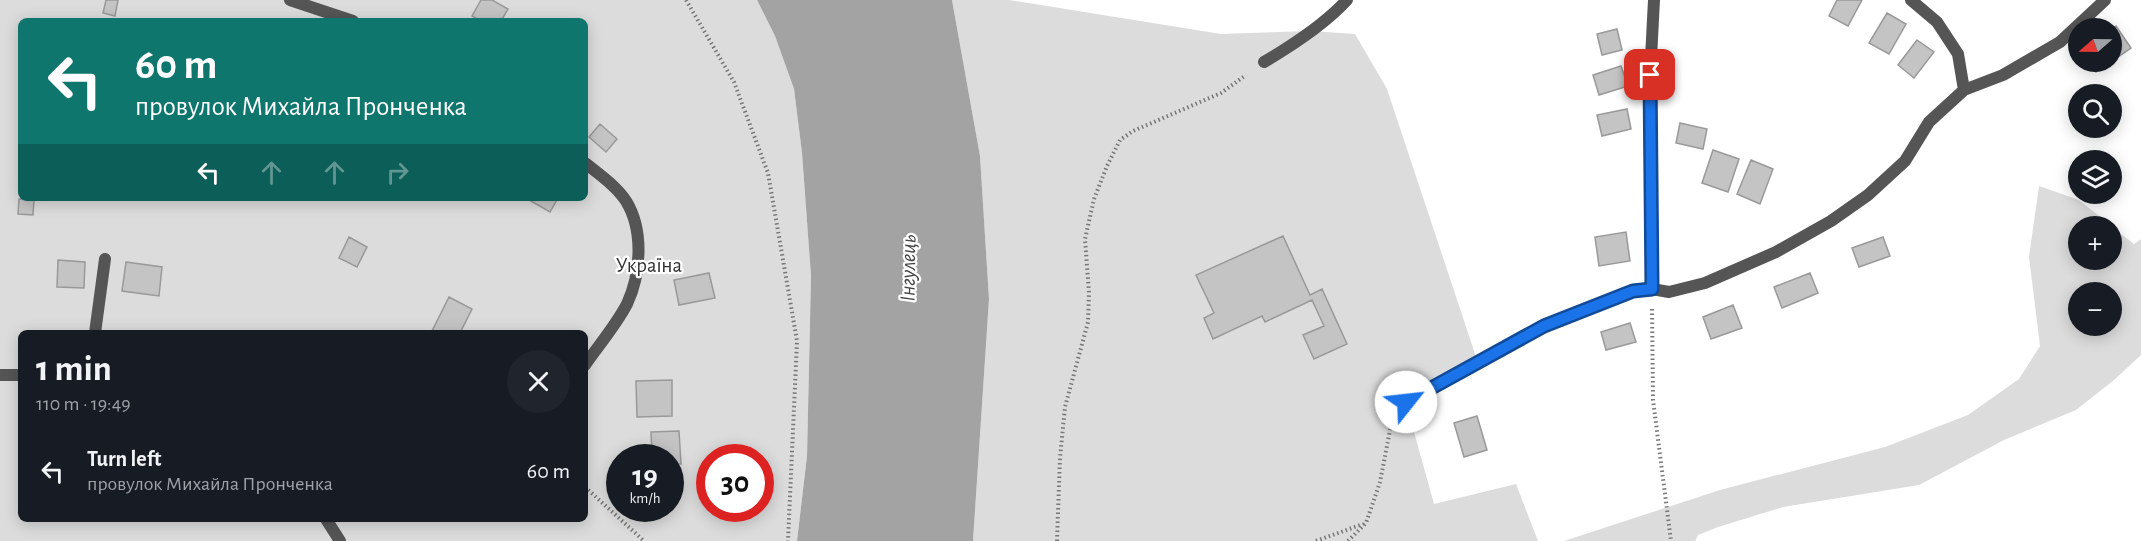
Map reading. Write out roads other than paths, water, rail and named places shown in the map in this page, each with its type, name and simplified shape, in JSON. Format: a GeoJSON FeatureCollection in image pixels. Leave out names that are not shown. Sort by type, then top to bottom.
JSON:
{"type":"FeatureCollection","features":[{"type":"Feature","properties":{"kind":"street"},"geometry":{"type":"LineString","coordinates":[[290,0],[344,18]]}},
{"type":"Feature","properties":{"kind":"street"},"geometry":{"type":"LineString","coordinates":[[1264,62],[1284,50],[1347,0]]}},
{"type":"Feature","properties":{"kind":"street"},"geometry":{"type":"LineString","coordinates":[[1652,289],[1649,97],[1654,0]]}},
{"type":"Feature","properties":{"kind":"street"},"geometry":{"type":"LineString","coordinates":[[1911,0],[1937,22],[1958,54],[1964,90]]}},
{"type":"Feature","properties":{"kind":"street"},"geometry":{"type":"LineString","coordinates":[[1406,402],[1544,326],[1633,291],[1652,289],[1669,292],[1705,283],[1776,252],[1831,221],[1868,195],[1905,161],[1929,122],[1964,90],[2003,75],[2060,42],[2105,0]]}},
{"type":"Feature","properties":{"kind":"street"},"geometry":{"type":"LineString","coordinates":[[588,165],[626,201],[634,224],[638,247],[637,266],[627,304],[588,361]]}},
{"type":"Feature","properties":{"kind":"street"},"geometry":{"type":"LineString","coordinates":[[95,330],[105,259]]}},
{"type":"Feature","properties":{"kind":"street"},"geometry":{"type":"LineString","coordinates":[[0,375],[18,375]]}},
{"type":"Feature","properties":{"kind":"street"},"geometry":{"type":"LineString","coordinates":[[328,522],[340,541]]}},
{"type":"Feature","properties":{"kind":"water","name":"Інгулець"},"geometry":{"type":"Polygon","coordinates":[[[757,0],[952,0],[980,156],[989,299],[973,541],[797,541],[807,456],[811,276],[802,153],[794,89],[775,36],[757,0]]]}},
{"type":"Feature","properties":{"kind":"park label","name":"Україна"},"geometry":{"type":"Point","coordinates":[649,265]}}]}
